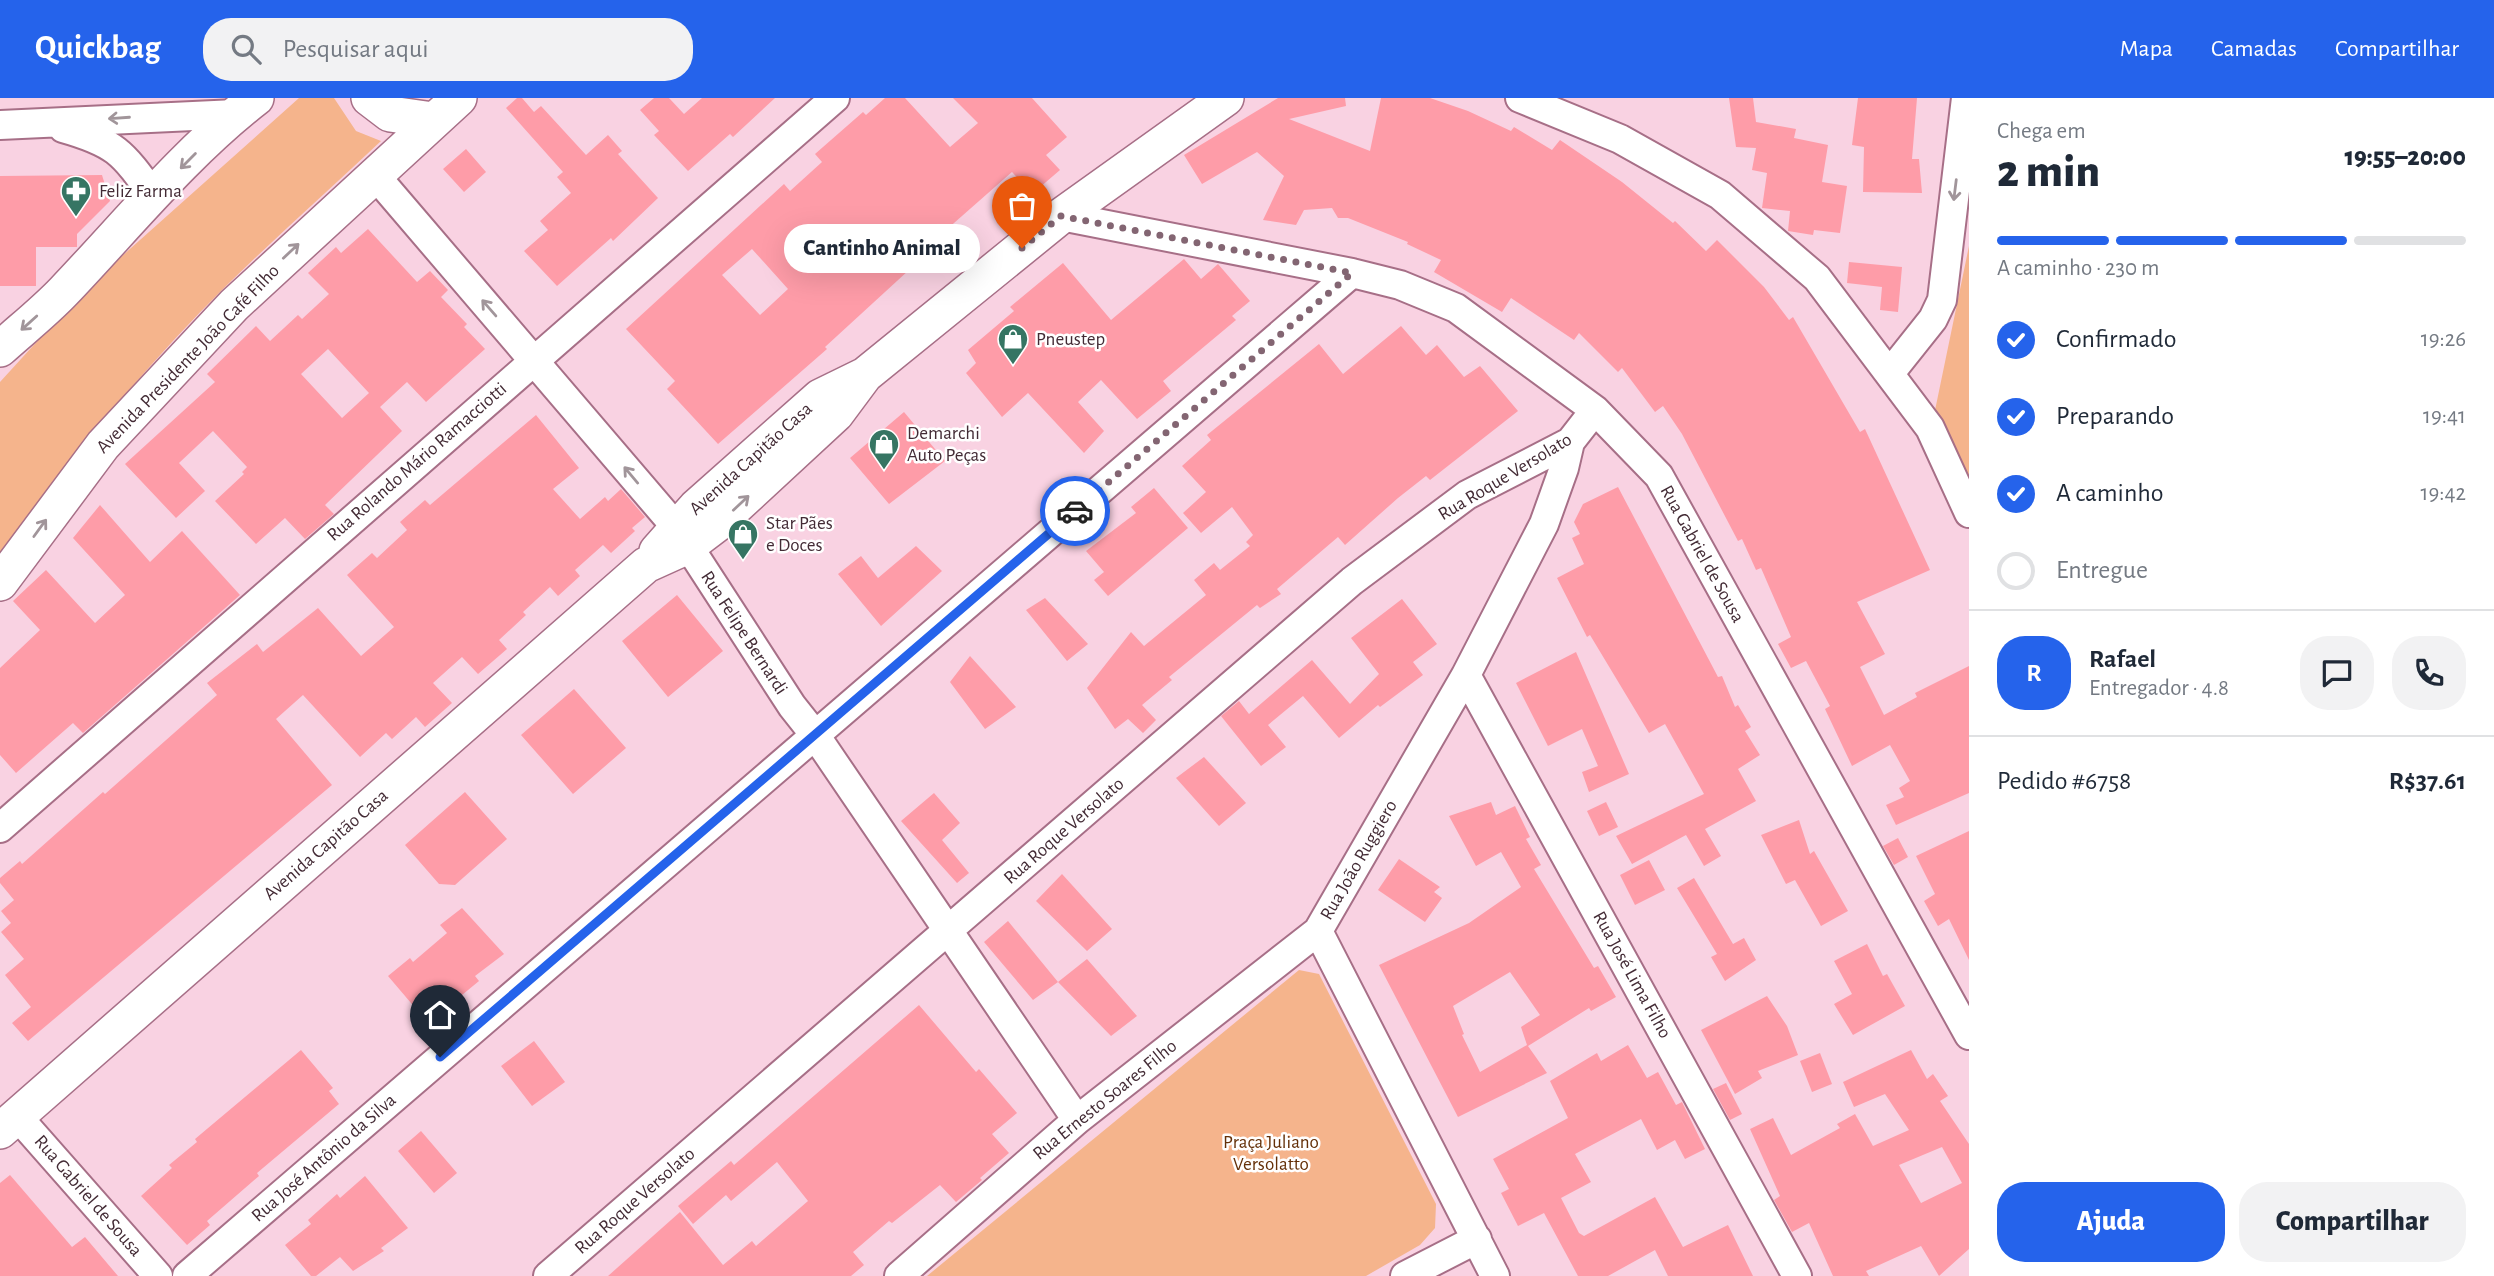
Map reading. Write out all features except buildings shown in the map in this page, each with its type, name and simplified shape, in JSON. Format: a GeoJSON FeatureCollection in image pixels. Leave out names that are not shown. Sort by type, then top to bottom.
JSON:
{"type":"FeatureCollection","features":[{"type":"Feature","properties":{"kind":"main road"},"geometry":{"type":"LineString","coordinates":[[369,98],[390,114],[446,109]]}},
{"type":"Feature","properties":{"kind":"main road","name":"Avenida Capitão Casa"},"geometry":{"type":"LineString","coordinates":[[6,1114],[653,560],[682,536],[717,524],[836,414],[865,375],[1061,216],[1226,98]]}},
{"type":"Feature","properties":{"kind":"main road"},"geometry":{"type":"LineString","coordinates":[[0,349],[61,294],[154,196],[246,106]]}},
{"type":"Feature","properties":{"kind":"main road","name":"Avenida Presidente João Café Filho"},"geometry":{"type":"LineString","coordinates":[[0,583],[103,445],[234,305],[446,109]]}},
{"type":"Feature","properties":{"kind":"street","name":"Rua Rolando Mário Ramacciotti"},"geometry":{"type":"LineString","coordinates":[[0,828],[835,98]]}},
{"type":"Feature","properties":{"kind":"street"},"geometry":{"type":"LineString","coordinates":[[1520,98],[1620,139],[1720,195],[1817,278],[1930,428],[1969,513]]}},
{"type":"Feature","properties":{"kind":"street"},"geometry":{"type":"LineString","coordinates":[[1890,373],[1933,319],[1942,300],[1966,98]]}},
{"type":"Feature","properties":{"kind":"street"},"geometry":{"type":"LineString","coordinates":[[0,125],[246,106]]}},
{"type":"Feature","properties":{"kind":"street"},"geometry":{"type":"LineString","coordinates":[[44,123],[108,143],[124,155],[154,196]]}},
{"type":"Feature","properties":{"kind":"street","name":"Rua Felipe Bernardi"},"geometry":{"type":"LineString","coordinates":[[374,174],[682,536],[792,706],[815,735],[1077,1120]]}},
{"type":"Feature","properties":{"kind":"street","name":"Rua Gabriel de Sousa"},"geometry":{"type":"LineString","coordinates":[[1061,216],[1352,273],[1400,285],[1456,308],[1595,410],[1659,476],[1969,1035]]}},
{"type":"Feature","properties":{"kind":"street","name":"Rua José Antônio da Silva"},"geometry":{"type":"LineString","coordinates":[[187,1276],[1352,273]]}},
{"type":"Feature","properties":{"kind":"street","name":"Rua Roque Versolato"},"geometry":{"type":"LineString","coordinates":[[548,1276],[1352,581],[1466,495],[1570,442],[1595,410]]}},
{"type":"Feature","properties":{"kind":"street","name":"Rua João Ruggiero"},"geometry":{"type":"LineString","coordinates":[[1495,1276],[1318,931],[1466,675],[1544,524],[1564,468],[1570,442]]}},
{"type":"Feature","properties":{"kind":"street","name":"Rua José Lima Filho"},"geometry":{"type":"LineString","coordinates":[[1466,675],[1797,1276]]}},
{"type":"Feature","properties":{"kind":"street","name":"Rua Ernesto Soares Filho"},"geometry":{"type":"LineString","coordinates":[[899,1276],[1077,1120],[1318,931]]}},
{"type":"Feature","properties":{"kind":"street","name":"Rua Gabriel de Sousa"},"geometry":{"type":"LineString","coordinates":[[6,1114],[158,1276]]}},
{"type":"Feature","properties":{"kind":"street"},"geometry":{"type":"LineString","coordinates":[[1405,1276],[1477,1239]]}},
{"type":"Feature","properties":{"kind":"green space"},"geometry":{"type":"Polygon","coordinates":[[[299,98],[334,98],[356,131],[381,141],[195,317],[136,382],[80,450],[0,554],[0,382],[84,290],[299,98]]]}},
{"type":"Feature","properties":{"kind":"green space"},"geometry":{"type":"Polygon","coordinates":[[[1969,246],[1969,495],[1933,420],[1969,246]]]}},
{"type":"Feature","properties":{"kind":"green space","name":"Praça Juliano Versolatto"},"geometry":{"type":"Polygon","coordinates":[[[1299,970],[1319,974],[1436,1204],[1435,1228],[1420,1245],[1366,1276],[927,1276],[1299,970]]]}},
{"type":"Feature","properties":{"kind":"way so far"},"geometry":{"type":"LineString","coordinates":[[1022,248],[1061,216],[1352,273],[1075,511]]}},
{"type":"Feature","properties":{"kind":"place","name":"Feliz Farma"},"geometry":{"type":"Point","coordinates":[76,218]}},
{"type":"Feature","properties":{"kind":"place","name":"Cantinho Animal"},"geometry":{"type":"Point","coordinates":[1022,248]}},
{"type":"Feature","properties":{"kind":"place","name":"Pneustep"},"geometry":{"type":"Point","coordinates":[1013,366]}},
{"type":"Feature","properties":{"kind":"place","name":"Demarchi Auto Peças"},"geometry":{"type":"Point","coordinates":[884,471]}},
{"type":"Feature","properties":{"kind":"place","name":"Star Pães e Doces"},"geometry":{"type":"Point","coordinates":[743,561]}},
{"type":"Feature","properties":{"kind":"route"},"geometry":{"type":"LineString","coordinates":[[440,1057],[1075,511]]}}]}
